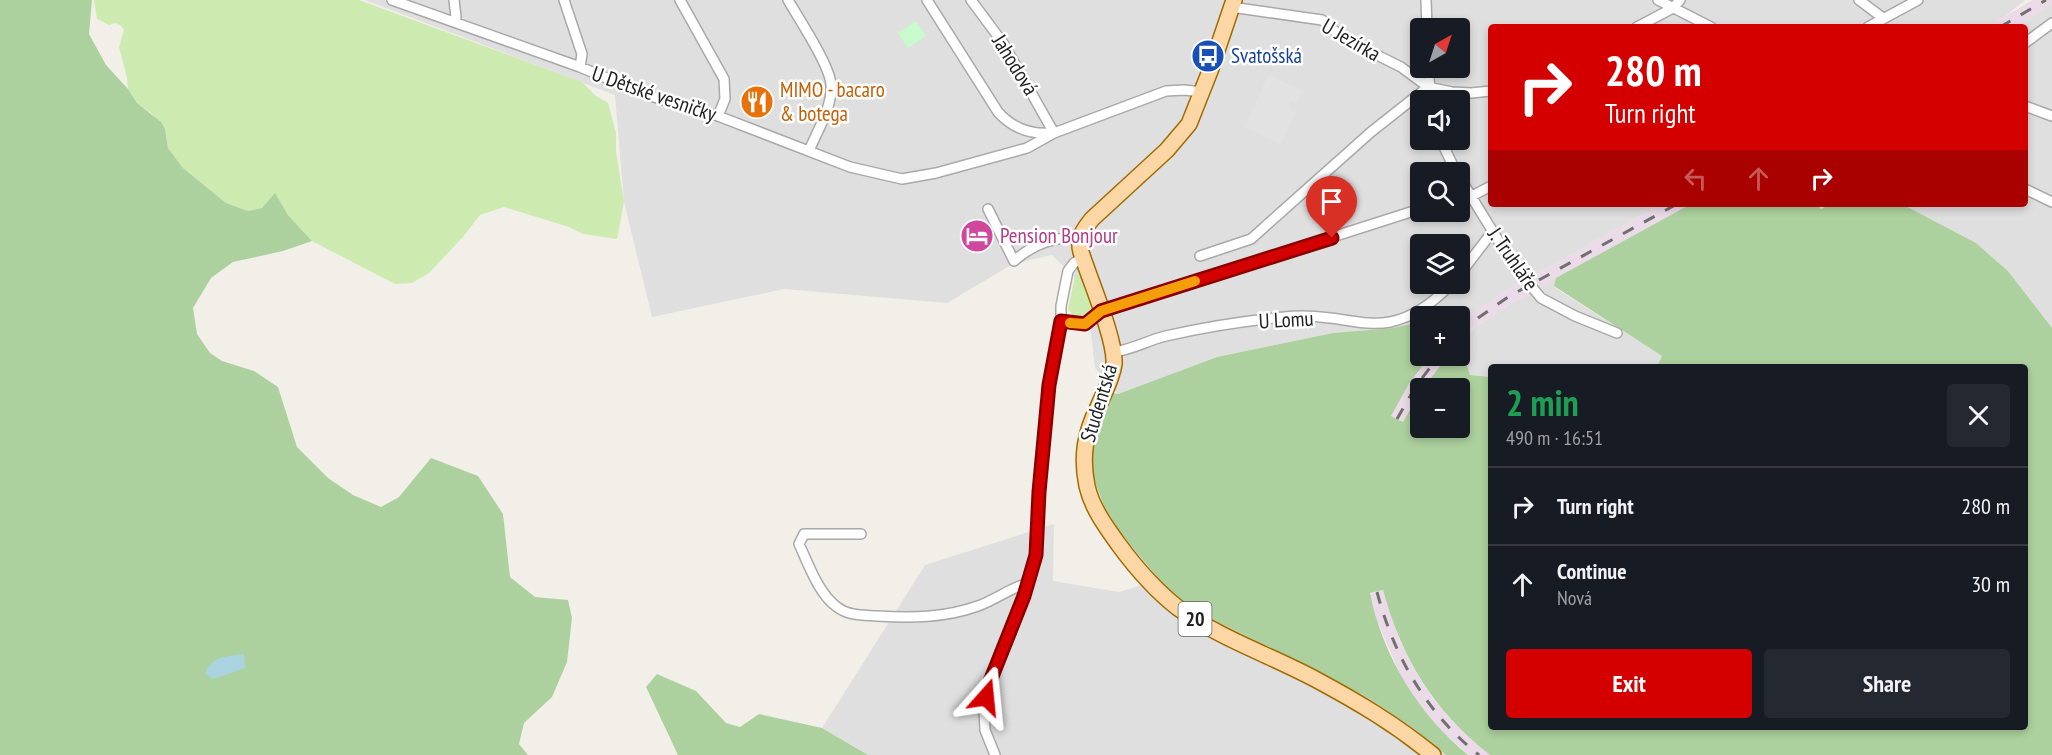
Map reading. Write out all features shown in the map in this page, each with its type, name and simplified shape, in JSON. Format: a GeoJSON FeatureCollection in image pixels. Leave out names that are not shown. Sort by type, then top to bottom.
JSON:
{"type":"FeatureCollection","features":[{"type":"Feature","properties":{"kind":"main road"},"geometry":{"type":"LineString","coordinates":[[1080,238],[1092,219],[1167,150],[1183,132],[1194,114],[1232,3]]}},
{"type":"Feature","properties":{"kind":"main road","name":"Studentská"},"geometry":{"type":"LineString","coordinates":[[1080,238],[1082,258],[1101,311],[1114,363],[1084,444],[1084,467],[1097,512],[1128,556],[1157,590],[1189,615],[1366,706],[1433,755]]}},
{"type":"Feature","properties":{"kind":"street","name":"U Dětské vesničky"},"geometry":{"type":"LineString","coordinates":[[392,0],[580,68],[647,95],[718,116],[850,167],[902,179],[971,168],[1027,148],[1054,133]]}},
{"type":"Feature","properties":{"kind":"street"},"geometry":{"type":"LineString","coordinates":[[454,0],[455,22]]}},
{"type":"Feature","properties":{"kind":"street"},"geometry":{"type":"LineString","coordinates":[[564,0],[582,54],[580,68]]}},
{"type":"Feature","properties":{"kind":"street"},"geometry":{"type":"LineString","coordinates":[[680,0],[724,79],[725,99],[718,116]]}},
{"type":"Feature","properties":{"kind":"street"},"geometry":{"type":"LineString","coordinates":[[788,0],[828,71],[831,85],[829,102],[809,151]]}},
{"type":"Feature","properties":{"kind":"street"},"geometry":{"type":"LineString","coordinates":[[939,0],[930,4],[999,112],[1012,126],[1040,134],[1054,133],[1166,91],[1202,92]]}},
{"type":"Feature","properties":{"kind":"street","name":"Jahodová"},"geometry":{"type":"LineString","coordinates":[[971,0],[1003,43],[1054,133]]}},
{"type":"Feature","properties":{"kind":"street"},"geometry":{"type":"LineString","coordinates":[[1426,0],[1427,18]]}},
{"type":"Feature","properties":{"kind":"street"},"geometry":{"type":"LineString","coordinates":[[1658,0],[1677,4],[1707,24]]}},
{"type":"Feature","properties":{"kind":"street"},"geometry":{"type":"LineString","coordinates":[[1860,0],[1883,18]]}},
{"type":"Feature","properties":{"kind":"street"},"geometry":{"type":"LineString","coordinates":[[1873,24],[1918,0]]}},
{"type":"Feature","properties":{"kind":"street","name":"U Jezírka"},"geometry":{"type":"LineString","coordinates":[[1232,3],[1322,20],[1343,38],[1401,67],[1428,87]]}},
{"type":"Feature","properties":{"kind":"street"},"geometry":{"type":"LineString","coordinates":[[1642,24],[1677,4]]}},
{"type":"Feature","properties":{"kind":"street"},"geometry":{"type":"LineString","coordinates":[[2028,41],[2052,23]]}},
{"type":"Feature","properties":{"kind":"street"},"geometry":{"type":"LineString","coordinates":[[1428,78],[1429,90]]}},
{"type":"Feature","properties":{"kind":"street"},"geometry":{"type":"LineString","coordinates":[[1428,87],[1452,92],[1488,91]]}},
{"type":"Feature","properties":{"kind":"street"},"geometry":{"type":"LineString","coordinates":[[1200,256],[1251,238],[1371,132],[1428,87]]}},
{"type":"Feature","properties":{"kind":"street"},"geometry":{"type":"LineString","coordinates":[[2028,107],[2052,116]]}},
{"type":"Feature","properties":{"kind":"street"},"geometry":{"type":"LineString","coordinates":[[1470,194],[1488,187]]}},
{"type":"Feature","properties":{"kind":"street"},"geometry":{"type":"LineString","coordinates":[[2028,190],[2052,202]]}},
{"type":"Feature","properties":{"kind":"street","name":"J. Truhláře"},"geometry":{"type":"LineString","coordinates":[[1470,201],[1493,231],[1512,263],[1541,298],[1575,316],[1617,333]]}},
{"type":"Feature","properties":{"kind":"street"},"geometry":{"type":"LineString","coordinates":[[988,209],[1014,261],[1024,253],[1051,240],[1063,237],[1080,238]]}},
{"type":"Feature","properties":{"kind":"street"},"geometry":{"type":"LineString","coordinates":[[1061,321],[1085,324],[1101,311],[1410,212]]}},
{"type":"Feature","properties":{"kind":"street"},"geometry":{"type":"LineString","coordinates":[[1470,261],[1493,231]]}},
{"type":"Feature","properties":{"kind":"street"},"geometry":{"type":"LineString","coordinates":[[994,755],[986,730],[984,710],[989,684],[1028,583],[1036,555],[1039,492],[1049,385],[1061,321],[1061,306],[1068,271],[1082,258]]}},
{"type":"Feature","properties":{"kind":"street","name":"U Lomu"},"geometry":{"type":"LineString","coordinates":[[1113,352],[1127,351],[1162,337],[1182,332],[1287,316],[1389,322],[1412,314],[1441,294]]}},
{"type":"Feature","properties":{"kind":"street"},"geometry":{"type":"LineString","coordinates":[[861,534],[804,534],[799,544],[825,596],[849,614],[916,618],[954,614],[980,606],[1014,587],[1028,583]]}},
{"type":"Feature","properties":{"kind":"shaded area"},"geometry":{"type":"Polygon","coordinates":[[[365,0],[2025,0],[1992,24],[1488,24],[1488,207],[1657,207],[1504,292],[1470,316],[1470,306],[1410,306],[1410,324],[1393,328],[1333,333],[1217,357],[1118,394],[1095,368],[1086,289],[1052,255],[1013,264],[947,303],[784,289],[652,317],[624,202],[615,95],[365,0]]]}},
{"type":"Feature","properties":{"kind":"shaded area"},"geometry":{"type":"Polygon","coordinates":[[[2033,0],[2052,0],[2052,4],[2019,24],[1991,24],[2033,0]]]}},
{"type":"Feature","properties":{"kind":"shaded area"},"geometry":{"type":"Polygon","coordinates":[[[2052,4],[2052,328],[2008,271],[1976,243],[1908,207],[2028,207],[2028,24],[2019,24],[2052,4]]]}},
{"type":"Feature","properties":{"kind":"shaded area"},"geometry":{"type":"Polygon","coordinates":[[[1268,75],[1303,91],[1296,103],[1289,101],[1291,111],[1296,112],[1281,144],[1245,127],[1268,75]]]}},
{"type":"Feature","properties":{"kind":"shaded area"},"geometry":{"type":"Polygon","coordinates":[[[1657,207],[1687,207],[1512,303],[1470,332],[1470,315],[1504,292],[1657,207]]]}},
{"type":"Feature","properties":{"kind":"shaded area"},"geometry":{"type":"Polygon","coordinates":[[[1556,278],[1554,287],[1662,356],[1658,364],[1488,364],[1488,377],[1470,375],[1467,366],[1470,366],[1470,332],[1556,278]]]}},
{"type":"Feature","properties":{"kind":"shaded area"},"geometry":{"type":"Polygon","coordinates":[[[1422,366],[1440,366],[1431,378],[1413,378],[1422,366]]]}},
{"type":"Feature","properties":{"kind":"shaded area"},"geometry":{"type":"Polygon","coordinates":[[[1410,382],[1410,409],[1403,423],[1391,416],[1410,382]]]}},
{"type":"Feature","properties":{"kind":"shaded area"},"geometry":{"type":"Polygon","coordinates":[[[1054,524],[1053,581],[1119,592],[1159,580],[1193,608],[1370,699],[1413,728],[1446,755],[868,755],[822,728],[925,565],[1054,524]]]}},
{"type":"Feature","properties":{"kind":"shaded area"},"geometry":{"type":"Polygon","coordinates":[[[1383,590],[1399,639],[1431,696],[1452,721],[1490,755],[1468,755],[1442,731],[1419,704],[1401,676],[1377,621],[1370,594],[1383,590]]]}},
{"type":"Feature","properties":{"kind":"green space"},"geometry":{"type":"Polygon","coordinates":[[[0,0],[92,0],[89,34],[106,65],[128,89],[137,103],[161,122],[165,129],[168,148],[183,168],[226,203],[248,211],[262,208],[275,193],[288,215],[312,241],[283,251],[233,262],[211,278],[193,308],[197,334],[210,353],[222,361],[254,371],[278,387],[297,447],[328,478],[353,495],[381,507],[399,497],[431,458],[478,476],[503,514],[510,577],[535,597],[568,600],[572,618],[567,662],[552,697],[524,723],[519,744],[528,755],[0,755],[0,0]]]}},
{"type":"Feature","properties":{"kind":"green space"},"geometry":{"type":"Polygon","coordinates":[[[94,0],[359,0],[582,82],[596,96],[608,103],[616,133],[616,151],[624,202],[617,239],[583,234],[569,227],[504,207],[480,215],[429,273],[412,283],[395,284],[312,241],[288,215],[275,194],[262,208],[248,211],[226,203],[183,168],[168,148],[165,129],[152,114],[137,103],[128,89],[119,47],[124,30],[118,24],[109,25],[97,19],[94,0]]]}},
{"type":"Feature","properties":{"kind":"green space"},"geometry":{"type":"Polygon","coordinates":[[[916,21],[926,36],[908,48],[898,33],[916,21]]]}},
{"type":"Feature","properties":{"kind":"green space"},"geometry":{"type":"Polygon","coordinates":[[[1686,207],[1819,207],[1821,209],[1825,207],[1908,207],[1976,243],[2008,271],[2052,328],[2052,755],[1490,755],[1452,720],[1422,682],[1400,639],[1383,590],[1370,593],[1383,639],[1405,682],[1434,722],[1468,755],[1446,755],[1413,728],[1370,699],[1214,620],[1183,601],[1163,584],[1122,535],[1105,508],[1092,466],[1093,445],[1102,416],[1113,393],[1118,394],[1217,357],[1333,333],[1393,328],[1410,324],[1410,366],[1422,366],[1413,378],[1410,378],[1391,416],[1403,422],[1410,410],[1410,438],[1470,438],[1470,378],[1431,378],[1440,366],[1467,366],[1470,375],[1488,377],[1488,730],[2028,730],[2028,364],[1658,364],[1662,356],[1554,286],[1556,278],[1686,207]]]}},
{"type":"Feature","properties":{"kind":"green space"},"geometry":{"type":"Polygon","coordinates":[[[1079,273],[1083,276],[1094,310],[1084,319],[1075,318],[1068,309],[1075,276],[1079,273]]]}},
{"type":"Feature","properties":{"kind":"green space"},"geometry":{"type":"Polygon","coordinates":[[[657,674],[696,691],[726,723],[740,727],[759,714],[822,728],[868,755],[678,755],[646,687],[657,674]]]}},
{"type":"Feature","properties":{"kind":"water"},"geometry":{"type":"Polygon","coordinates":[[[244,654],[245,668],[213,679],[205,674],[215,660],[244,654]]]}},
{"type":"Feature","properties":{"kind":"railway"},"geometry":{"type":"LineString","coordinates":[[2005,24],[2046,0]]}},
{"type":"Feature","properties":{"kind":"railway"},"geometry":{"type":"LineString","coordinates":[[1470,325],[1508,297],[1672,207]]}},
{"type":"Feature","properties":{"kind":"railway"},"geometry":{"type":"LineString","coordinates":[[1397,419],[1416,386],[1431,366]]}},
{"type":"Feature","properties":{"kind":"railway"},"geometry":{"type":"LineString","coordinates":[[1377,592],[1393,639],[1414,682],[1443,721],[1479,755]]}},
{"type":"Feature","properties":{"kind":"slow traffic"},"geometry":{"type":"LineString","coordinates":[[1070,323],[1085,324],[1101,311],[1195,281]]}},
{"type":"Feature","properties":{"kind":"place","name":"Svatošská"},"geometry":{"type":"Point","coordinates":[1208,56]}},
{"type":"Feature","properties":{"kind":"place","name":"MIMO - bacaro & botega"},"geometry":{"type":"Point","coordinates":[757,102]}},
{"type":"Feature","properties":{"kind":"place","name":"Pension Bonjour"},"geometry":{"type":"Point","coordinates":[977,236]}},
{"type":"Feature","properties":{"kind":"route"},"geometry":{"type":"LineString","coordinates":[[986,697],[1024,596],[1036,555],[1039,492],[1049,385],[1061,321],[1085,324],[1101,311],[1332,238]]}}]}
